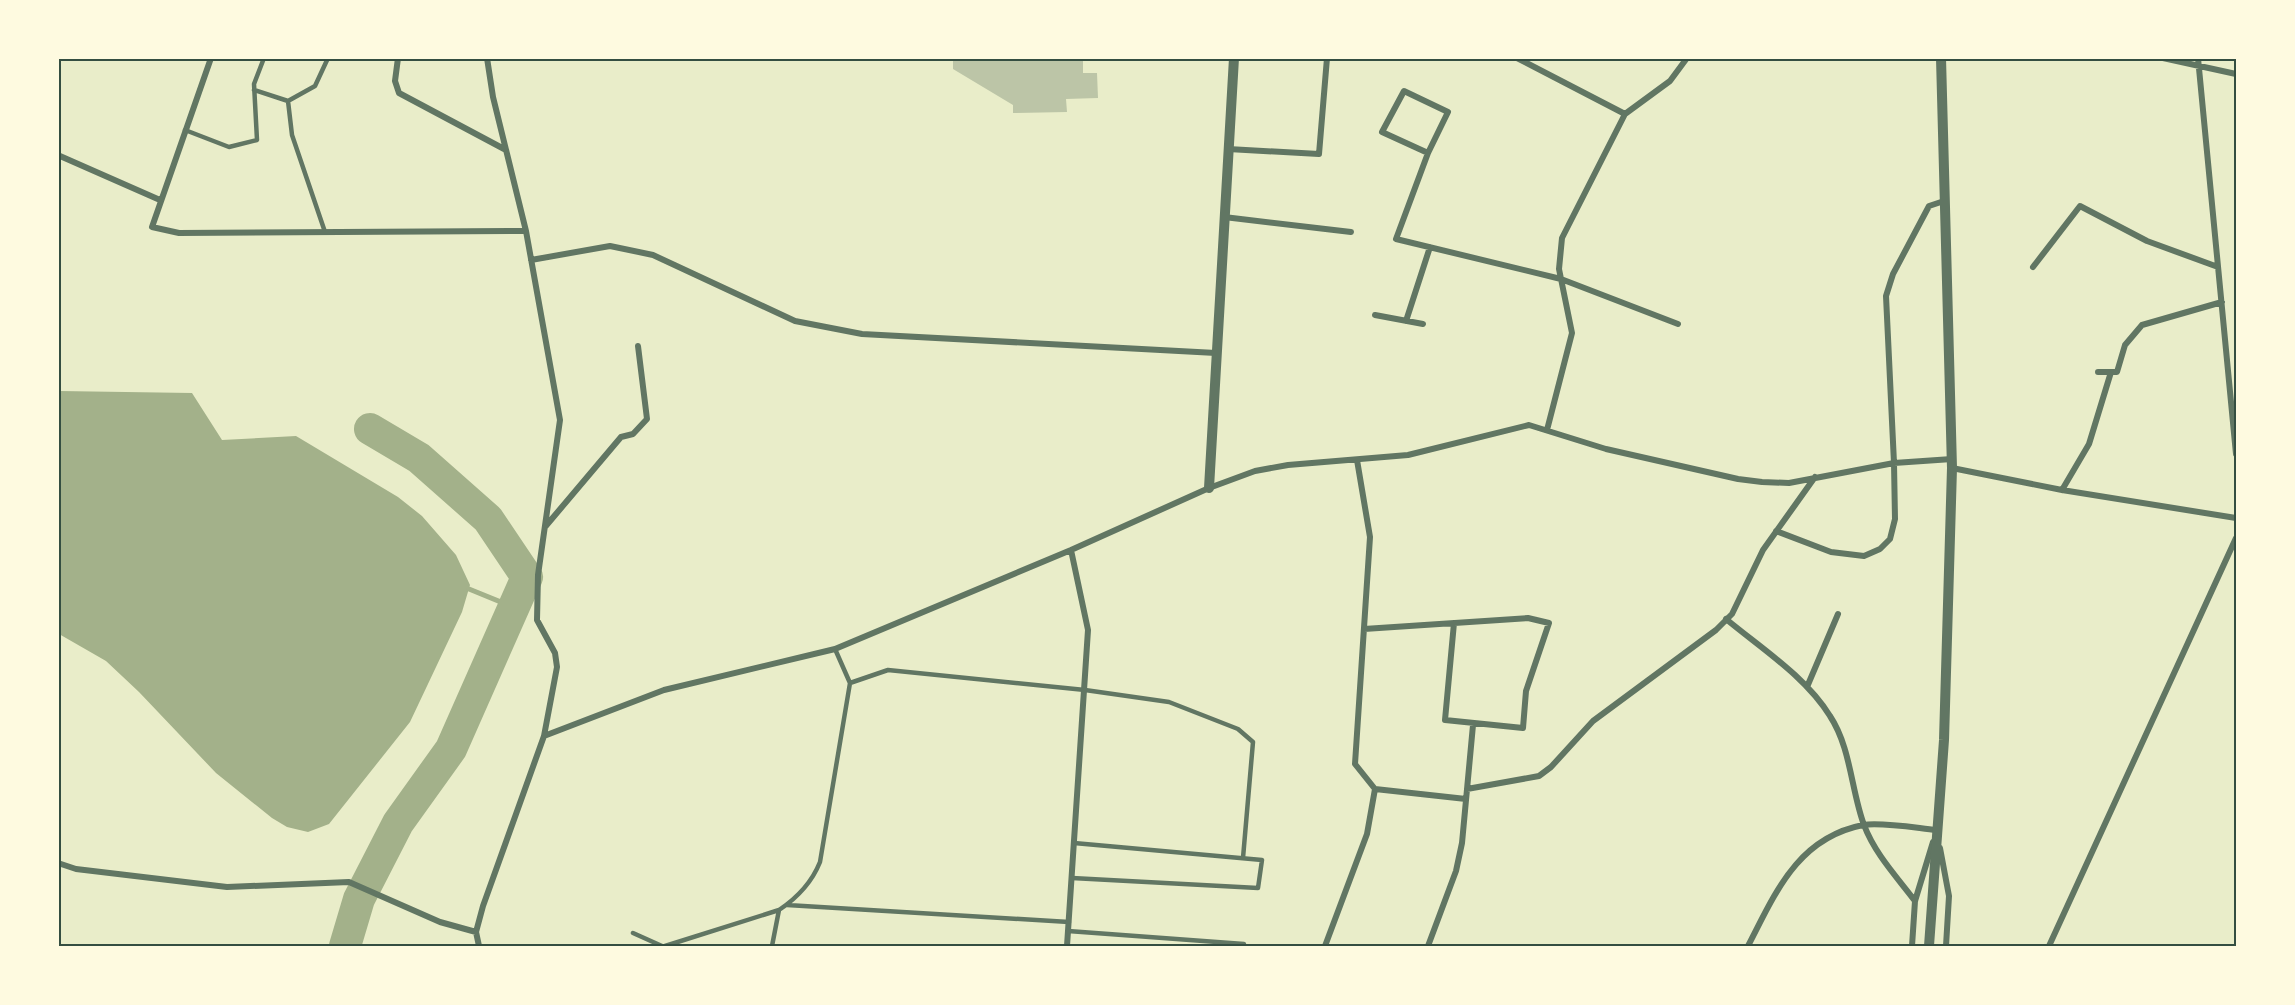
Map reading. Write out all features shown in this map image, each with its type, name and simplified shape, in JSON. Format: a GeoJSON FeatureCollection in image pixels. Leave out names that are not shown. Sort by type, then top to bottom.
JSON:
{"type":"FeatureCollection","features":[{"type":"Feature","properties":{"kind":"street"},"geometry":{"type":"LineString","coordinates":[[211,58],[152,227],[179,233],[526,231]]}},
{"type":"Feature","properties":{"kind":"street"},"geometry":{"type":"LineString","coordinates":[[398,58],[395,81],[399,93],[506,150]]}},
{"type":"Feature","properties":{"kind":"street"},"geometry":{"type":"LineString","coordinates":[[479,946],[476,932],[544,736],[557,667],[555,653],[537,620],[537,575],[560,420],[526,231],[487,58]]}},
{"type":"Feature","properties":{"kind":"street"},"geometry":{"type":"LineString","coordinates":[[1209,488],[1234,58]]}},
{"type":"Feature","properties":{"kind":"street"},"geometry":{"type":"LineString","coordinates":[[1228,149],[1319,154],[1327,58]]}},
{"type":"Feature","properties":{"kind":"street"},"geometry":{"type":"LineString","coordinates":[[1517,58],[1625,114]]}},
{"type":"Feature","properties":{"kind":"street"},"geometry":{"type":"LineString","coordinates":[[1547,430],[1572,333],[1559,269],[1562,238],[1625,114],[1670,81],[1687,58]]}},
{"type":"Feature","properties":{"kind":"street"},"geometry":{"type":"LineString","coordinates":[[1929,946],[1944,740],[1952,463],[1941,58]]}},
{"type":"Feature","properties":{"kind":"street"},"geometry":{"type":"LineString","coordinates":[[2163,58],[2236,74]]}},
{"type":"Feature","properties":{"kind":"street"},"geometry":{"type":"LineString","coordinates":[[2198,58],[2236,454]]}},
{"type":"Feature","properties":{"kind":"street"},"geometry":{"type":"LineString","coordinates":[[1428,153],[1382,132],[1404,91],[1448,112],[1428,153],[1396,238],[1561,279],[1678,324]]}},
{"type":"Feature","properties":{"kind":"street"},"geometry":{"type":"LineString","coordinates":[[60,156],[160,200]]}},
{"type":"Feature","properties":{"kind":"street"},"geometry":{"type":"LineString","coordinates":[[1776,531],[1831,552],[1864,556],[1880,549],[1890,539],[1895,519],[1886,296],[1893,274],[1929,206],[1944,201]]}},
{"type":"Feature","properties":{"kind":"street"},"geometry":{"type":"LineString","coordinates":[[2033,267],[2080,206],[2147,241],[2218,267]]}},
{"type":"Feature","properties":{"kind":"street"},"geometry":{"type":"LineString","coordinates":[[1224,217],[1351,232]]}},
{"type":"Feature","properties":{"kind":"street"},"geometry":{"type":"LineString","coordinates":[[531,260],[610,246],[653,255],[795,321],[862,334],[1216,352]]}},
{"type":"Feature","properties":{"kind":"street"},"geometry":{"type":"LineString","coordinates":[[1406,321],[1430,247]]}},
{"type":"Feature","properties":{"kind":"street"},"geometry":{"type":"LineString","coordinates":[[2098,372],[2117,372],[2125,345],[2142,325],[2222,302]]}},
{"type":"Feature","properties":{"kind":"street"},"geometry":{"type":"LineString","coordinates":[[1375,315],[1423,324]]}},
{"type":"Feature","properties":{"kind":"street"},"geometry":{"type":"LineString","coordinates":[[544,528],[621,437],[633,434],[647,419],[638,346]]}},
{"type":"Feature","properties":{"kind":"street"},"geometry":{"type":"LineString","coordinates":[[2062,490],[2089,444],[2111,372]]}},
{"type":"Feature","properties":{"kind":"street"},"geometry":{"type":"LineString","coordinates":[[544,736],[664,690],[835,649],[1071,550],[1209,488],[1255,471],[1277,467],[1408,456],[1529,424],[1606,449],[1738,479],[1789,483],[1894,463],[1952,463],[2062,490],[2236,518]]}},
{"type":"Feature","properties":{"kind":"street"},"geometry":{"type":"LineString","coordinates":[[1357,460],[1370,537],[1355,764],[1375,789],[1466,799]]}},
{"type":"Feature","properties":{"kind":"street"},"geometry":{"type":"LineString","coordinates":[[1467,789],[1539,776],[1551,767],[1593,721],[1716,630],[1732,614],[1763,550],[1815,477]]}},
{"type":"Feature","properties":{"kind":"street"},"geometry":{"type":"LineString","coordinates":[[2049,946],[2236,538]]}},
{"type":"Feature","properties":{"kind":"street"},"geometry":{"type":"LineString","coordinates":[[1067,946],[1088,630],[1071,550]]}},
{"type":"Feature","properties":{"kind":"street"},"geometry":{"type":"LineString","coordinates":[[1806,687],[1838,614]]}},
{"type":"Feature","properties":{"kind":"street"},"geometry":{"type":"LineString","coordinates":[[1364,628],[1528,618],[1549,623],[1526,691],[1523,728],[1473,725],[1445,720],[1454,623]]}},
{"type":"Feature","properties":{"kind":"street"},"geometry":{"type":"LineString","coordinates":[[1726,619],[1806,687],[1830,716],[1841,740],[1864,825],[1879,854],[1916,901]]}},
{"type":"Feature","properties":{"kind":"street"},"geometry":{"type":"LineString","coordinates":[[1428,946],[1456,871],[1473,725]]}},
{"type":"Feature","properties":{"kind":"street"},"geometry":{"type":"LineString","coordinates":[[1325,946],[1367,834],[1375,789]]}},
{"type":"Feature","properties":{"kind":"street"},"geometry":{"type":"LineString","coordinates":[[1748,946],[1783,878],[1825,839],[1864,825],[1936,830]]}},
{"type":"Feature","properties":{"kind":"street"},"geometry":{"type":"LineString","coordinates":[[1912,946],[1916,901],[1936,830]]}},
{"type":"Feature","properties":{"kind":"street"},"geometry":{"type":"LineString","coordinates":[[1936,830],[1949,896],[1946,946]]}},
{"type":"Feature","properties":{"kind":"street"},"geometry":{"type":"LineString","coordinates":[[58,863],[76,869],[227,886],[349,882],[440,922],[476,932]]}},
{"type":"Feature","properties":{"kind":"lane"},"geometry":{"type":"LineString","coordinates":[[185,130],[230,147],[256,140],[254,90],[264,58]]}},
{"type":"Feature","properties":{"kind":"lane"},"geometry":{"type":"LineString","coordinates":[[254,90],[288,101],[315,86],[328,58]]}},
{"type":"Feature","properties":{"kind":"lane"},"geometry":{"type":"LineString","coordinates":[[288,101],[292,135],[325,232]]}},
{"type":"Feature","properties":{"kind":"lane"},"geometry":{"type":"LineString","coordinates":[[633,933],[664,946],[779,910],[787,905],[815,874],[820,862],[850,683],[835,649]]}},
{"type":"Feature","properties":{"kind":"lane"},"geometry":{"type":"LineString","coordinates":[[850,683],[888,670],[1085,690],[1169,702],[1238,729],[1253,742],[1244,858]]}},
{"type":"Feature","properties":{"kind":"lane"},"geometry":{"type":"LineString","coordinates":[[1072,878],[1258,888],[1262,860],[1074,843]]}},
{"type":"Feature","properties":{"kind":"lane"},"geometry":{"type":"LineString","coordinates":[[787,905],[1069,922]]}},
{"type":"Feature","properties":{"kind":"lane"},"geometry":{"type":"LineString","coordinates":[[772,946],[779,910]]}},
{"type":"Feature","properties":{"kind":"lane"},"geometry":{"type":"LineString","coordinates":[[1068,931],[1244,944],[1244,946]]}},
{"type":"Feature","properties":{"kind":"shaded area"},"geometry":{"type":"Polygon","coordinates":[[[59,391],[192,393],[222,440],[296,436],[398,497],[422,516],[456,555],[470,585],[462,612],[410,722],[329,824],[308,832],[287,827],[272,818],[216,773],[139,692],[106,661],[59,634],[59,391]]]}},
{"type":"Feature","properties":{"kind":"building"},"geometry":{"type":"Polygon","coordinates":[[[953,58],[1083,58],[1083,73],[1097,73],[1098,98],[1066,99],[1067,112],[1013,113],[1013,105],[953,69],[953,58]]]}},
{"type":"Feature","properties":{"kind":"waterway"},"geometry":{"type":"LineString","coordinates":[[345,946],[359,899],[398,823],[451,749],[527,577],[488,519],[419,458],[370,429]]}},
{"type":"Feature","properties":{"kind":"waterway"},"geometry":{"type":"LineString","coordinates":[[469,589],[513,607]]}}]}
